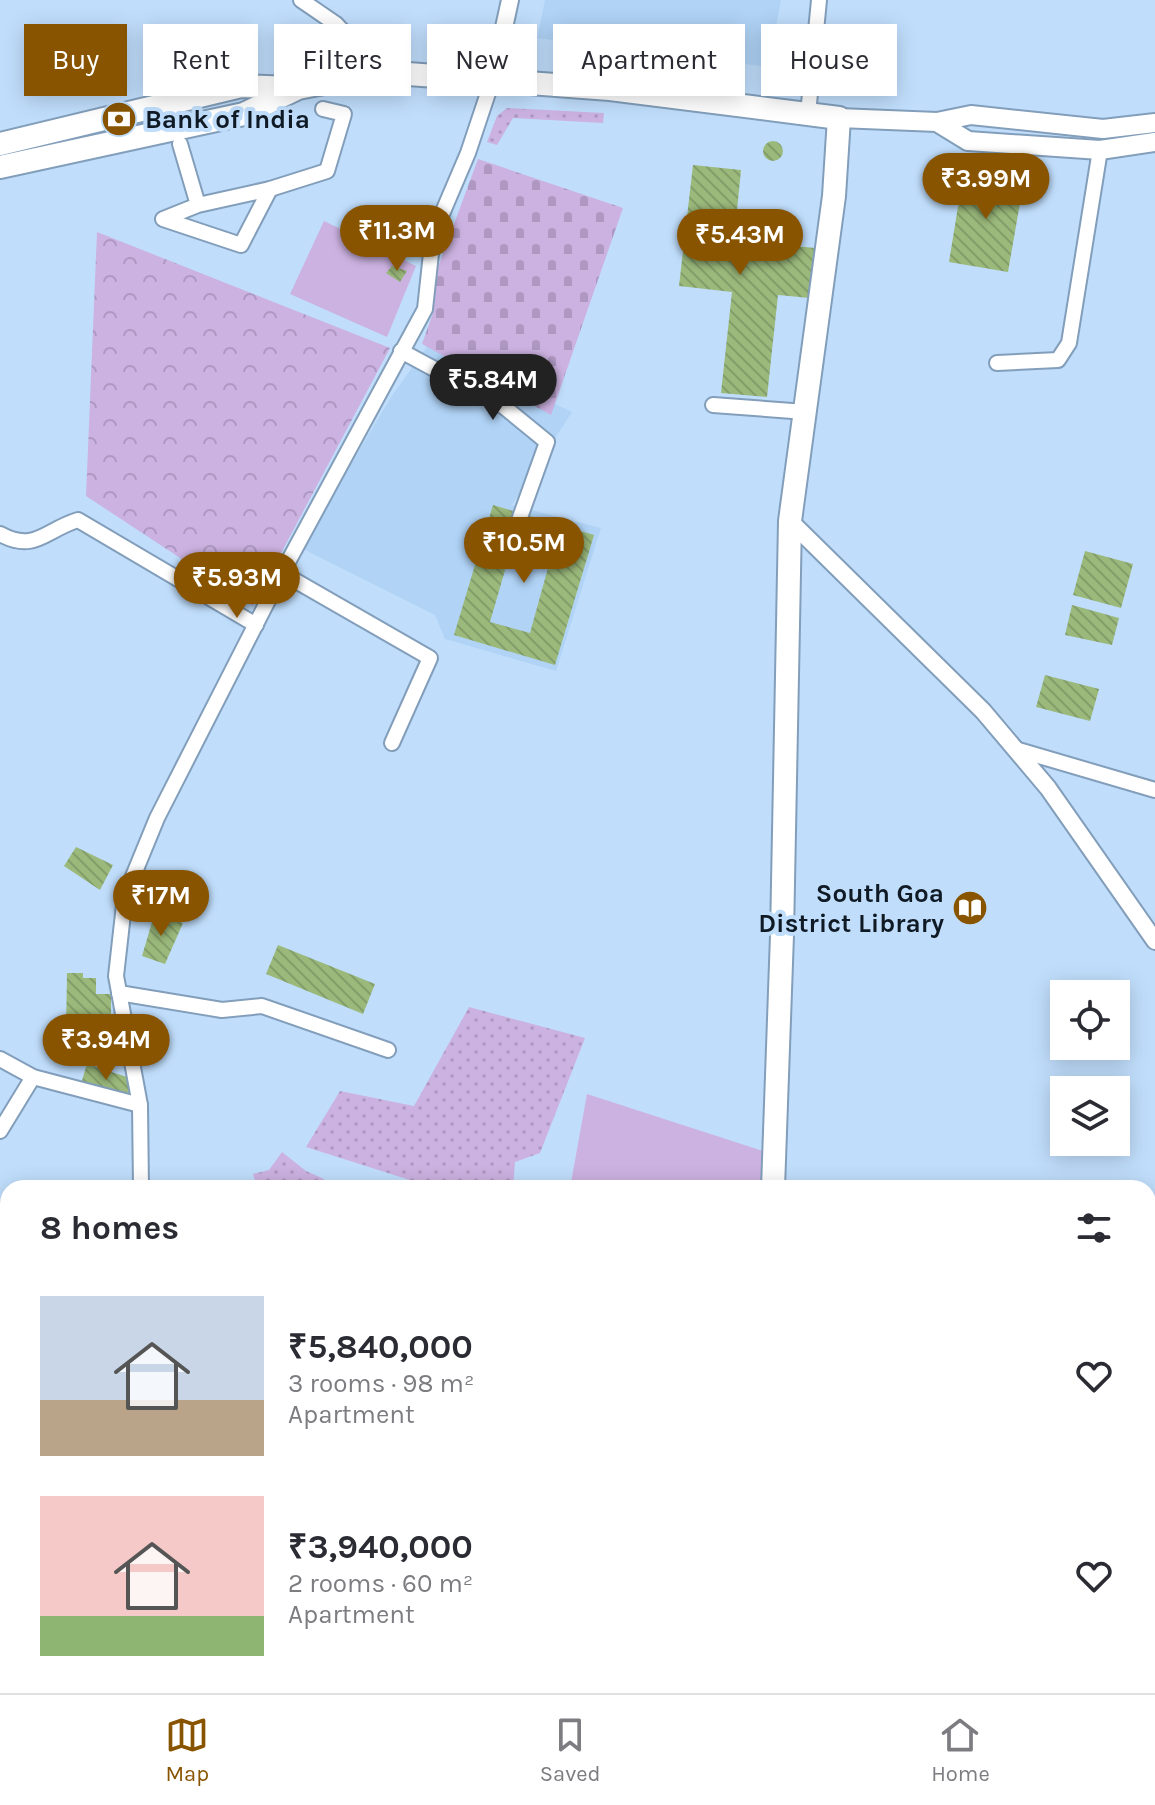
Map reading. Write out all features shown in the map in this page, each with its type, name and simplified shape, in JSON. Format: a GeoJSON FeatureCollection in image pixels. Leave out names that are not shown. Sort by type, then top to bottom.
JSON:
{"type":"FeatureCollection","features":[{"type":"Feature","properties":{"kind":"main road"},"geometry":{"type":"LineString","coordinates":[[537,83],[839,118],[937,122],[971,115],[1103,129],[1155,123]]}},
{"type":"Feature","properties":{"kind":"main road"},"geometry":{"type":"LineString","coordinates":[[0,144],[241,86],[274,87]]}},
{"type":"Feature","properties":{"kind":"main road"},"geometry":{"type":"LineString","coordinates":[[0,167],[244,114],[281,96]]}},
{"type":"Feature","properties":{"kind":"main road"},"geometry":{"type":"LineString","coordinates":[[773,1180],[782,935],[790,521],[834,196],[839,118]]}},
{"type":"Feature","properties":{"kind":"main road"},"geometry":{"type":"LineString","coordinates":[[937,122],[968,141],[1100,150],[1155,142]]}},
{"type":"Feature","properties":{"kind":"street"},"geometry":{"type":"LineString","coordinates":[[301,0],[336,24]]}},
{"type":"Feature","properties":{"kind":"street"},"geometry":{"type":"LineString","coordinates":[[505,24],[510,0]]}},
{"type":"Feature","properties":{"kind":"street"},"geometry":{"type":"LineString","coordinates":[[808,114],[819,0]]}},
{"type":"Feature","properties":{"kind":"street"},"geometry":{"type":"LineString","coordinates":[[141,1180],[140,1105],[116,976],[125,896],[157,818],[282,573],[425,309],[433,235],[468,153],[487,96]]}},
{"type":"Feature","properties":{"kind":"street"},"geometry":{"type":"LineString","coordinates":[[270,189],[241,245],[163,219],[198,205],[270,189],[327,171],[344,114],[323,109]]}},
{"type":"Feature","properties":{"kind":"street"},"geometry":{"type":"LineString","coordinates":[[180,144],[198,205]]}},
{"type":"Feature","properties":{"kind":"street"},"geometry":{"type":"LineString","coordinates":[[997,363],[1058,360],[1069,343],[1100,150]]}},
{"type":"Feature","properties":{"kind":"street"},"geometry":{"type":"LineString","coordinates":[[401,351],[503,406],[547,442],[518,523]]}},
{"type":"Feature","properties":{"kind":"street"},"geometry":{"type":"LineString","coordinates":[[713,405],[806,412]]}},
{"type":"Feature","properties":{"kind":"street"},"geometry":{"type":"LineString","coordinates":[[0,534],[16,542],[34,542],[56,527],[78,520],[256,625]]}},
{"type":"Feature","properties":{"kind":"street"},"geometry":{"type":"LineString","coordinates":[[790,521],[983,711],[1048,788],[1155,941]]}},
{"type":"Feature","properties":{"kind":"street"},"geometry":{"type":"LineString","coordinates":[[282,573],[430,658],[392,743]]}},
{"type":"Feature","properties":{"kind":"street"},"geometry":{"type":"LineString","coordinates":[[1015,749],[1155,790]]}},
{"type":"Feature","properties":{"kind":"street"},"geometry":{"type":"LineString","coordinates":[[119,993],[222,1010],[262,1006],[388,1050]]}},
{"type":"Feature","properties":{"kind":"street"},"geometry":{"type":"LineString","coordinates":[[0,1059],[33,1077],[140,1105]]}},
{"type":"Feature","properties":{"kind":"street"},"geometry":{"type":"LineString","coordinates":[[0,1131],[33,1077]]}},
{"type":"Feature","properties":{"kind":"shaded area"},"geometry":{"type":"Polygon","coordinates":[[[545,0],[781,0],[776,24],[761,24],[761,66],[745,64],[745,24],[553,24],[553,40],[537,38],[545,0]]]}},
{"type":"Feature","properties":{"kind":"shaded area"},"geometry":{"type":"Polygon","coordinates":[[[429,344],[572,412],[512,505],[601,528],[556,671],[445,639],[435,615],[301,548],[391,397],[429,344]]]}},
{"type":"Feature","properties":{"kind":"green space"},"geometry":{"type":"Polygon","coordinates":[[[507,108],[604,113],[603,123],[513,118],[497,145],[487,142],[497,116],[507,108]]]}},
{"type":"Feature","properties":{"kind":"green space"},"geometry":{"type":"Polygon","coordinates":[[[478,159],[623,208],[551,415],[422,344],[433,313],[437,270],[478,159]]]}},
{"type":"Feature","properties":{"kind":"green space"},"geometry":{"type":"Polygon","coordinates":[[[324,221],[416,266],[387,337],[290,294],[324,221]]]}},
{"type":"Feature","properties":{"kind":"green space"},"geometry":{"type":"Polygon","coordinates":[[[97,232],[390,348],[253,606],[86,496],[97,232]]]}},
{"type":"Feature","properties":{"kind":"green space"},"geometry":{"type":"Polygon","coordinates":[[[469,1007],[585,1038],[540,1153],[515,1162],[514,1180],[410,1180],[306,1147],[340,1091],[414,1106],[469,1007]]]}},
{"type":"Feature","properties":{"kind":"green space"},"geometry":{"type":"Polygon","coordinates":[[[587,1094],[763,1151],[762,1180],[571,1180],[587,1094]]]}},
{"type":"Feature","properties":{"kind":"green space"},"geometry":{"type":"Polygon","coordinates":[[[282,1152],[306,1171],[324,1180],[255,1180],[253,1174],[269,1170],[282,1152]]]}},
{"type":"Feature","properties":{"kind":"building"},"geometry":{"type":"Polygon","coordinates":[[[773,141],[780,144],[783,151],[780,158],[773,161],[766,158],[763,151],[766,144],[773,141]]]}},
{"type":"Feature","properties":{"kind":"building"},"geometry":{"type":"Polygon","coordinates":[[[693,165],[741,170],[734,240],[815,248],[810,298],[778,295],[767,397],[721,393],[732,292],[679,286],[693,165]]]}},
{"type":"Feature","properties":{"kind":"building"},"geometry":{"type":"Polygon","coordinates":[[[964,170],[1024,180],[1008,272],[949,262],[964,170]]]}},
{"type":"Feature","properties":{"kind":"building"},"geometry":{"type":"Polygon","coordinates":[[[392,266],[407,271],[400,282],[386,273],[392,266]]]}},
{"type":"Feature","properties":{"kind":"building"},"geometry":{"type":"Polygon","coordinates":[[[493,505],[594,535],[555,665],[454,635],[493,505]],[[512,546],[490,622],[530,633],[551,557],[512,546]]]}},
{"type":"Feature","properties":{"kind":"building"},"geometry":{"type":"Polygon","coordinates":[[[1085,551],[1133,564],[1121,608],[1073,595],[1085,551]]]}},
{"type":"Feature","properties":{"kind":"building"},"geometry":{"type":"Polygon","coordinates":[[[1072,605],[1119,618],[1112,645],[1065,635],[1072,605]]]}},
{"type":"Feature","properties":{"kind":"building"},"geometry":{"type":"Polygon","coordinates":[[[1045,675],[1099,689],[1090,721],[1036,707],[1045,675]]]}},
{"type":"Feature","properties":{"kind":"building"},"geometry":{"type":"Polygon","coordinates":[[[76,847],[113,865],[100,890],[64,866],[76,847]]]}},
{"type":"Feature","properties":{"kind":"building"},"geometry":{"type":"Polygon","coordinates":[[[155,912],[183,923],[165,964],[142,956],[155,912]]]}},
{"type":"Feature","properties":{"kind":"building"},"geometry":{"type":"Polygon","coordinates":[[[278,945],[375,984],[363,1014],[266,974],[278,945]]]}},
{"type":"Feature","properties":{"kind":"building"},"geometry":{"type":"Polygon","coordinates":[[[67,973],[83,973],[83,978],[96,978],[96,994],[111,994],[111,1031],[66,1031],[67,973]]]}},
{"type":"Feature","properties":{"kind":"building"},"geometry":{"type":"Polygon","coordinates":[[[87,1064],[130,1078],[133,1090],[125,1099],[80,1087],[87,1064]]]}},
{"type":"Feature","properties":{"kind":"place","name":"Bank of India"},"geometry":{"type":"Point","coordinates":[119,119]}},
{"type":"Feature","properties":{"kind":"place","name":"South Goa District Library"},"geometry":{"type":"Point","coordinates":[970,908]}}]}
